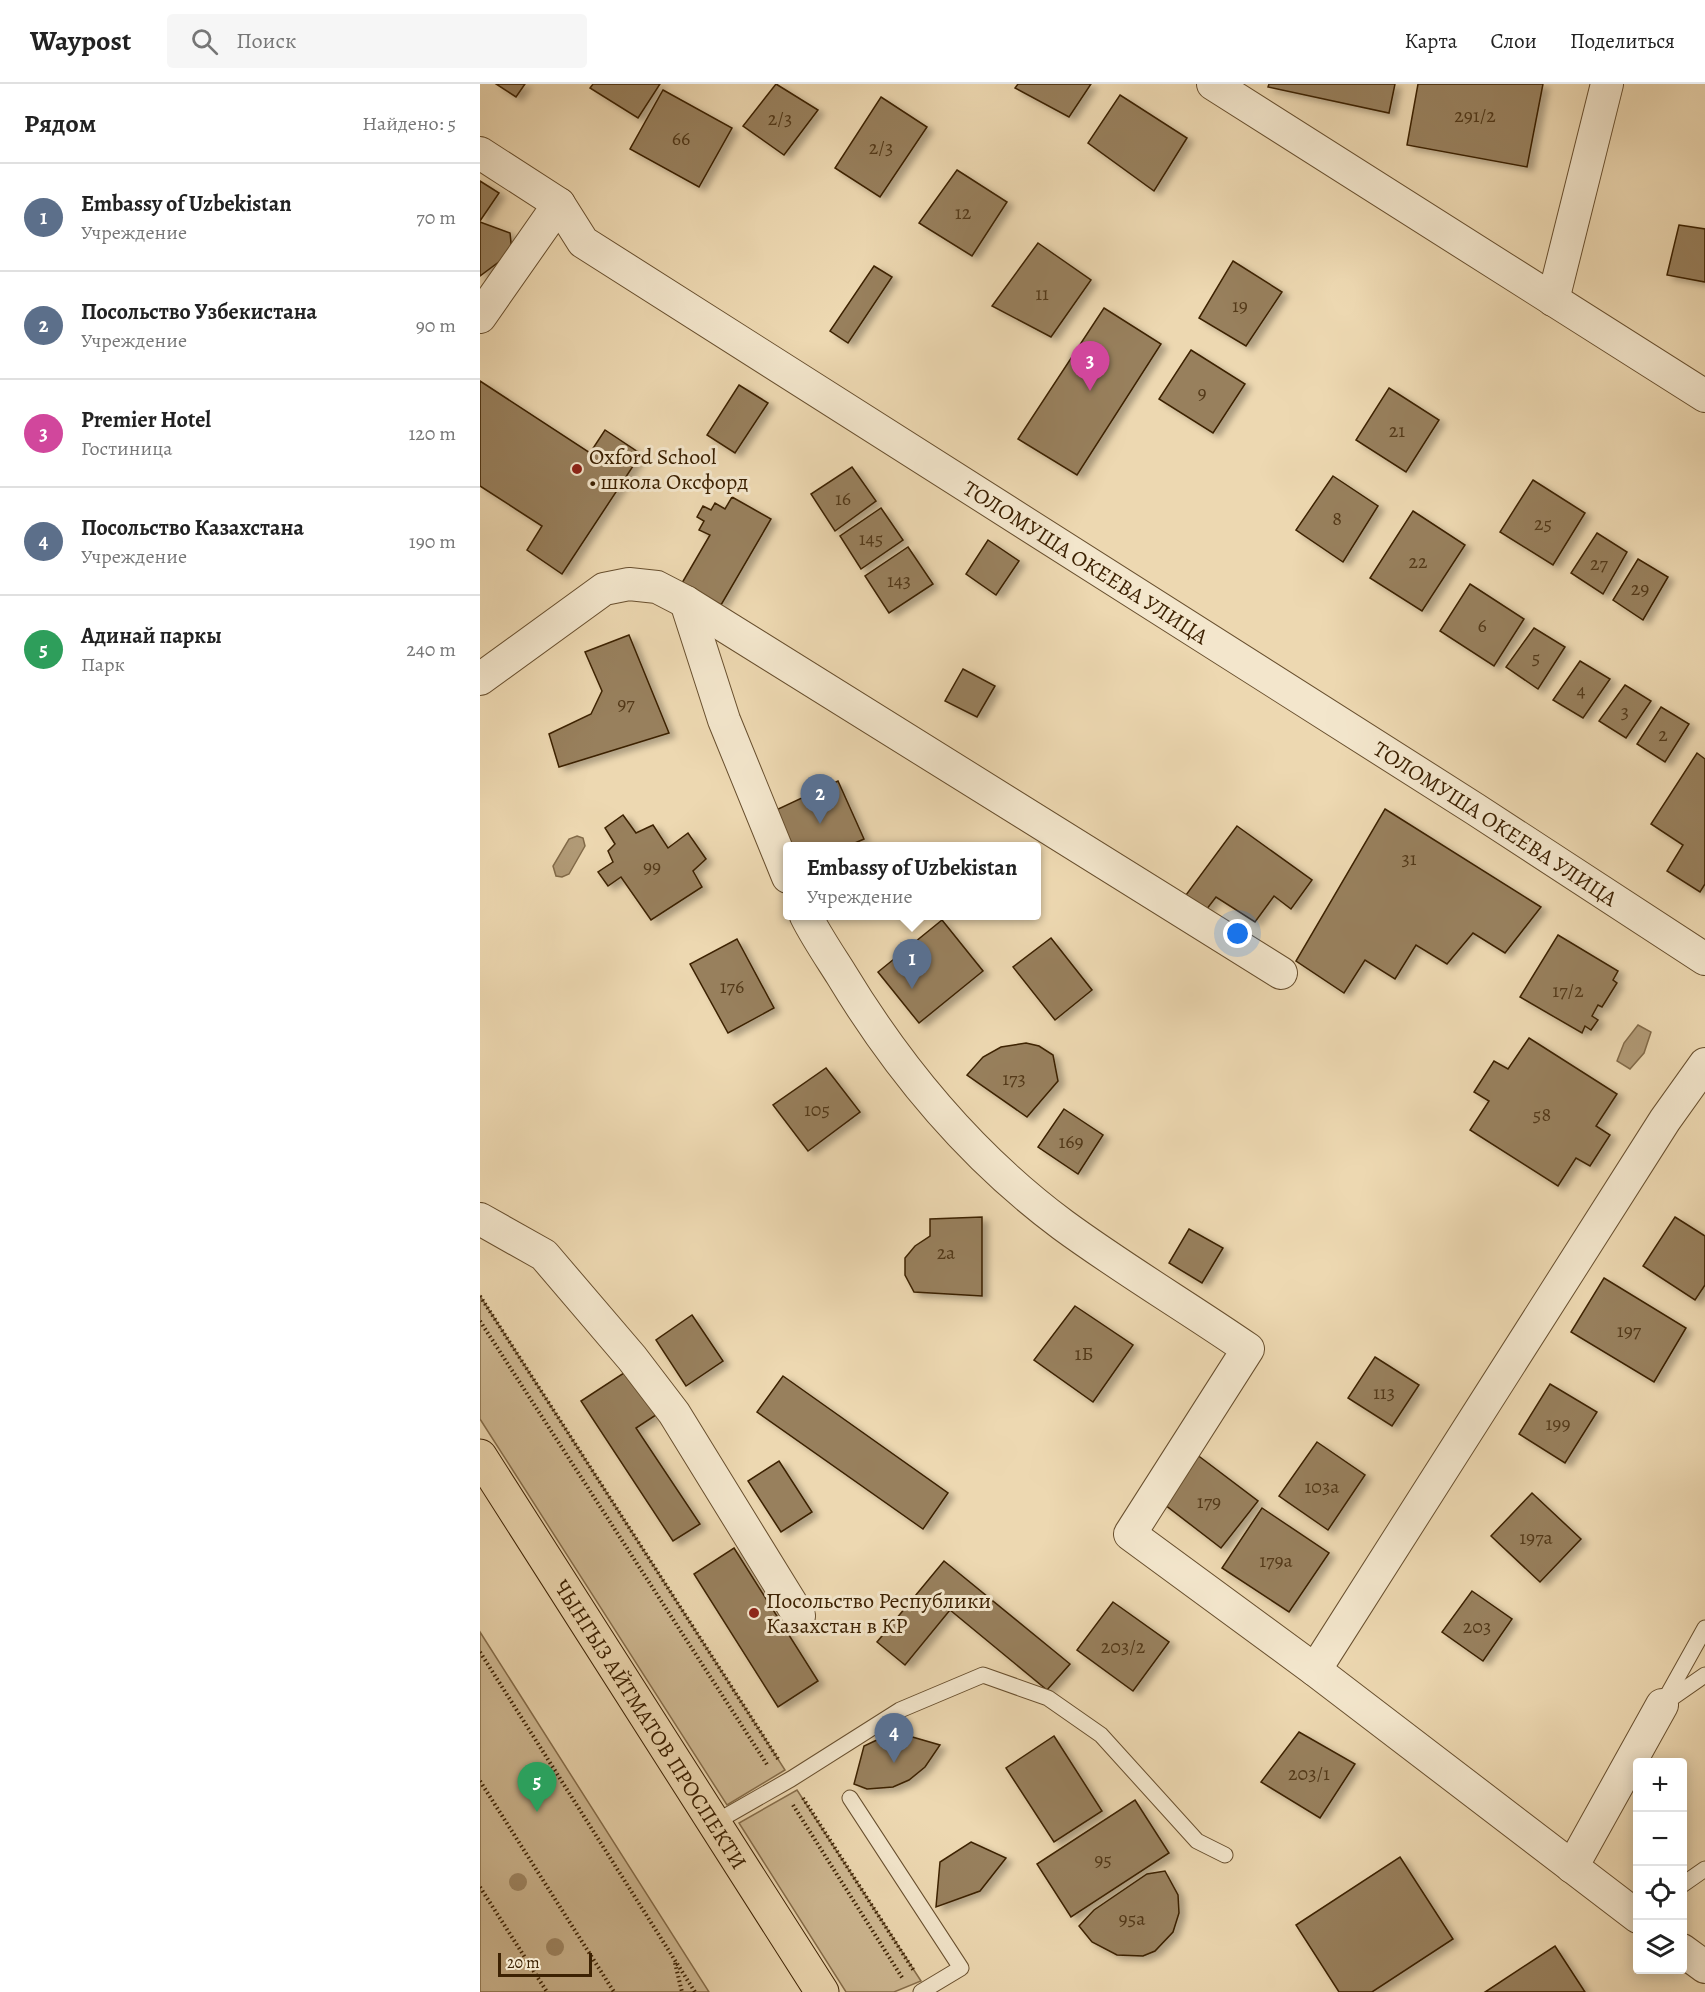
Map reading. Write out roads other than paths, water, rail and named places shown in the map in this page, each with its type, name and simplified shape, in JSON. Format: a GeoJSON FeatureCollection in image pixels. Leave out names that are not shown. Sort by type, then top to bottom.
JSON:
{"type":"FeatureCollection","features":[{"type":"Feature","properties":{"kind":"main road","name":"ЧЫНГЫЗ АЙТМАТОВ ПРОСПЕКТИ"},"geometry":{"type":"LineString","coordinates":[[480,1456],[822,1992]]}},
{"type":"Feature","properties":{"kind":"street"},"geometry":{"type":"LineString","coordinates":[[1213,84],[1705,396]]}},
{"type":"Feature","properties":{"kind":"street"},"geometry":{"type":"LineString","coordinates":[[1553,300],[1607,84]]}},
{"type":"Feature","properties":{"kind":"street","name":"ТОЛОМУША ОКЕЕВА УЛИЦА"},"geometry":{"type":"LineString","coordinates":[[480,153],[559,204],[583,242],[1465,803],[1705,959]]}},
{"type":"Feature","properties":{"kind":"street"},"geometry":{"type":"LineString","coordinates":[[480,318],[559,204]]}},
{"type":"Feature","properties":{"kind":"street"},"geometry":{"type":"LineString","coordinates":[[480,679],[604,589],[630,584],[657,587],[686,602],[1281,973]]}},
{"type":"Feature","properties":{"kind":"street"},"geometry":{"type":"LineString","coordinates":[[686,602],[724,720],[783,865]]}},
{"type":"Feature","properties":{"kind":"street"},"geometry":{"type":"LineString","coordinates":[[809,920],[858,1003],[904,1067],[950,1123],[1003,1176],[1063,1225],[1248,1348],[1130,1534],[1315,1670],[1633,1914]]}},
{"type":"Feature","properties":{"kind":"street"},"geometry":{"type":"LineString","coordinates":[[1315,1670],[1665,1120],[1705,1064]]}},
{"type":"Feature","properties":{"kind":"street"},"geometry":{"type":"LineString","coordinates":[[480,1219],[544,1255],[632,1358],[674,1413],[799,1616]]}},
{"type":"Feature","properties":{"kind":"street"},"geometry":{"type":"LineString","coordinates":[[1572,1867],[1662,1705]]}},
{"type":"Feature","properties":{"kind":"street"},"geometry":{"type":"LineString","coordinates":[[1687,1953],[1705,1967]]}},
{"type":"Feature","properties":{"kind":"lane"},"geometry":{"type":"LineString","coordinates":[[1662,1705],[1705,1628]]}},
{"type":"Feature","properties":{"kind":"lane"},"geometry":{"type":"LineString","coordinates":[[714,1823],[786,1783],[900,1710],[983,1675],[1048,1698],[1101,1735],[1197,1841],[1225,1855]]}},
{"type":"Feature","properties":{"kind":"lane"},"geometry":{"type":"LineString","coordinates":[[1662,1705],[1705,1675]]}},
{"type":"Feature","properties":{"kind":"lane"},"geometry":{"type":"LineString","coordinates":[[850,1798],[961,1968],[924,1991]]}},
{"type":"Feature","properties":{"kind":"lane"},"geometry":{"type":"LineString","coordinates":[[1687,1882],[1705,1869]]}},
{"type":"Feature","properties":{"kind":"place","name":"Premier Hotel"},"geometry":{"type":"Point","coordinates":[1090,391]}},
{"type":"Feature","properties":{"kind":"place","name":"Oxford School • школа Оксфорд"},"geometry":{"type":"Point","coordinates":[577,469]}},
{"type":"Feature","properties":{"kind":"place","name":"Посольство Узбекистана"},"geometry":{"type":"Point","coordinates":[820,824]}},
{"type":"Feature","properties":{"kind":"place","name":"Embassy of Uzbekistan"},"geometry":{"type":"Point","coordinates":[912,989]}},
{"type":"Feature","properties":{"kind":"place","name":"Посольство Республики Казахстан в КР"},"geometry":{"type":"Point","coordinates":[754,1613]}},
{"type":"Feature","properties":{"kind":"place","name":"Посольство Казахстана"},"geometry":{"type":"Point","coordinates":[894,1763]}},
{"type":"Feature","properties":{"kind":"place","name":"Адинай паркы"},"geometry":{"type":"Point","coordinates":[537,1812]}}]}
